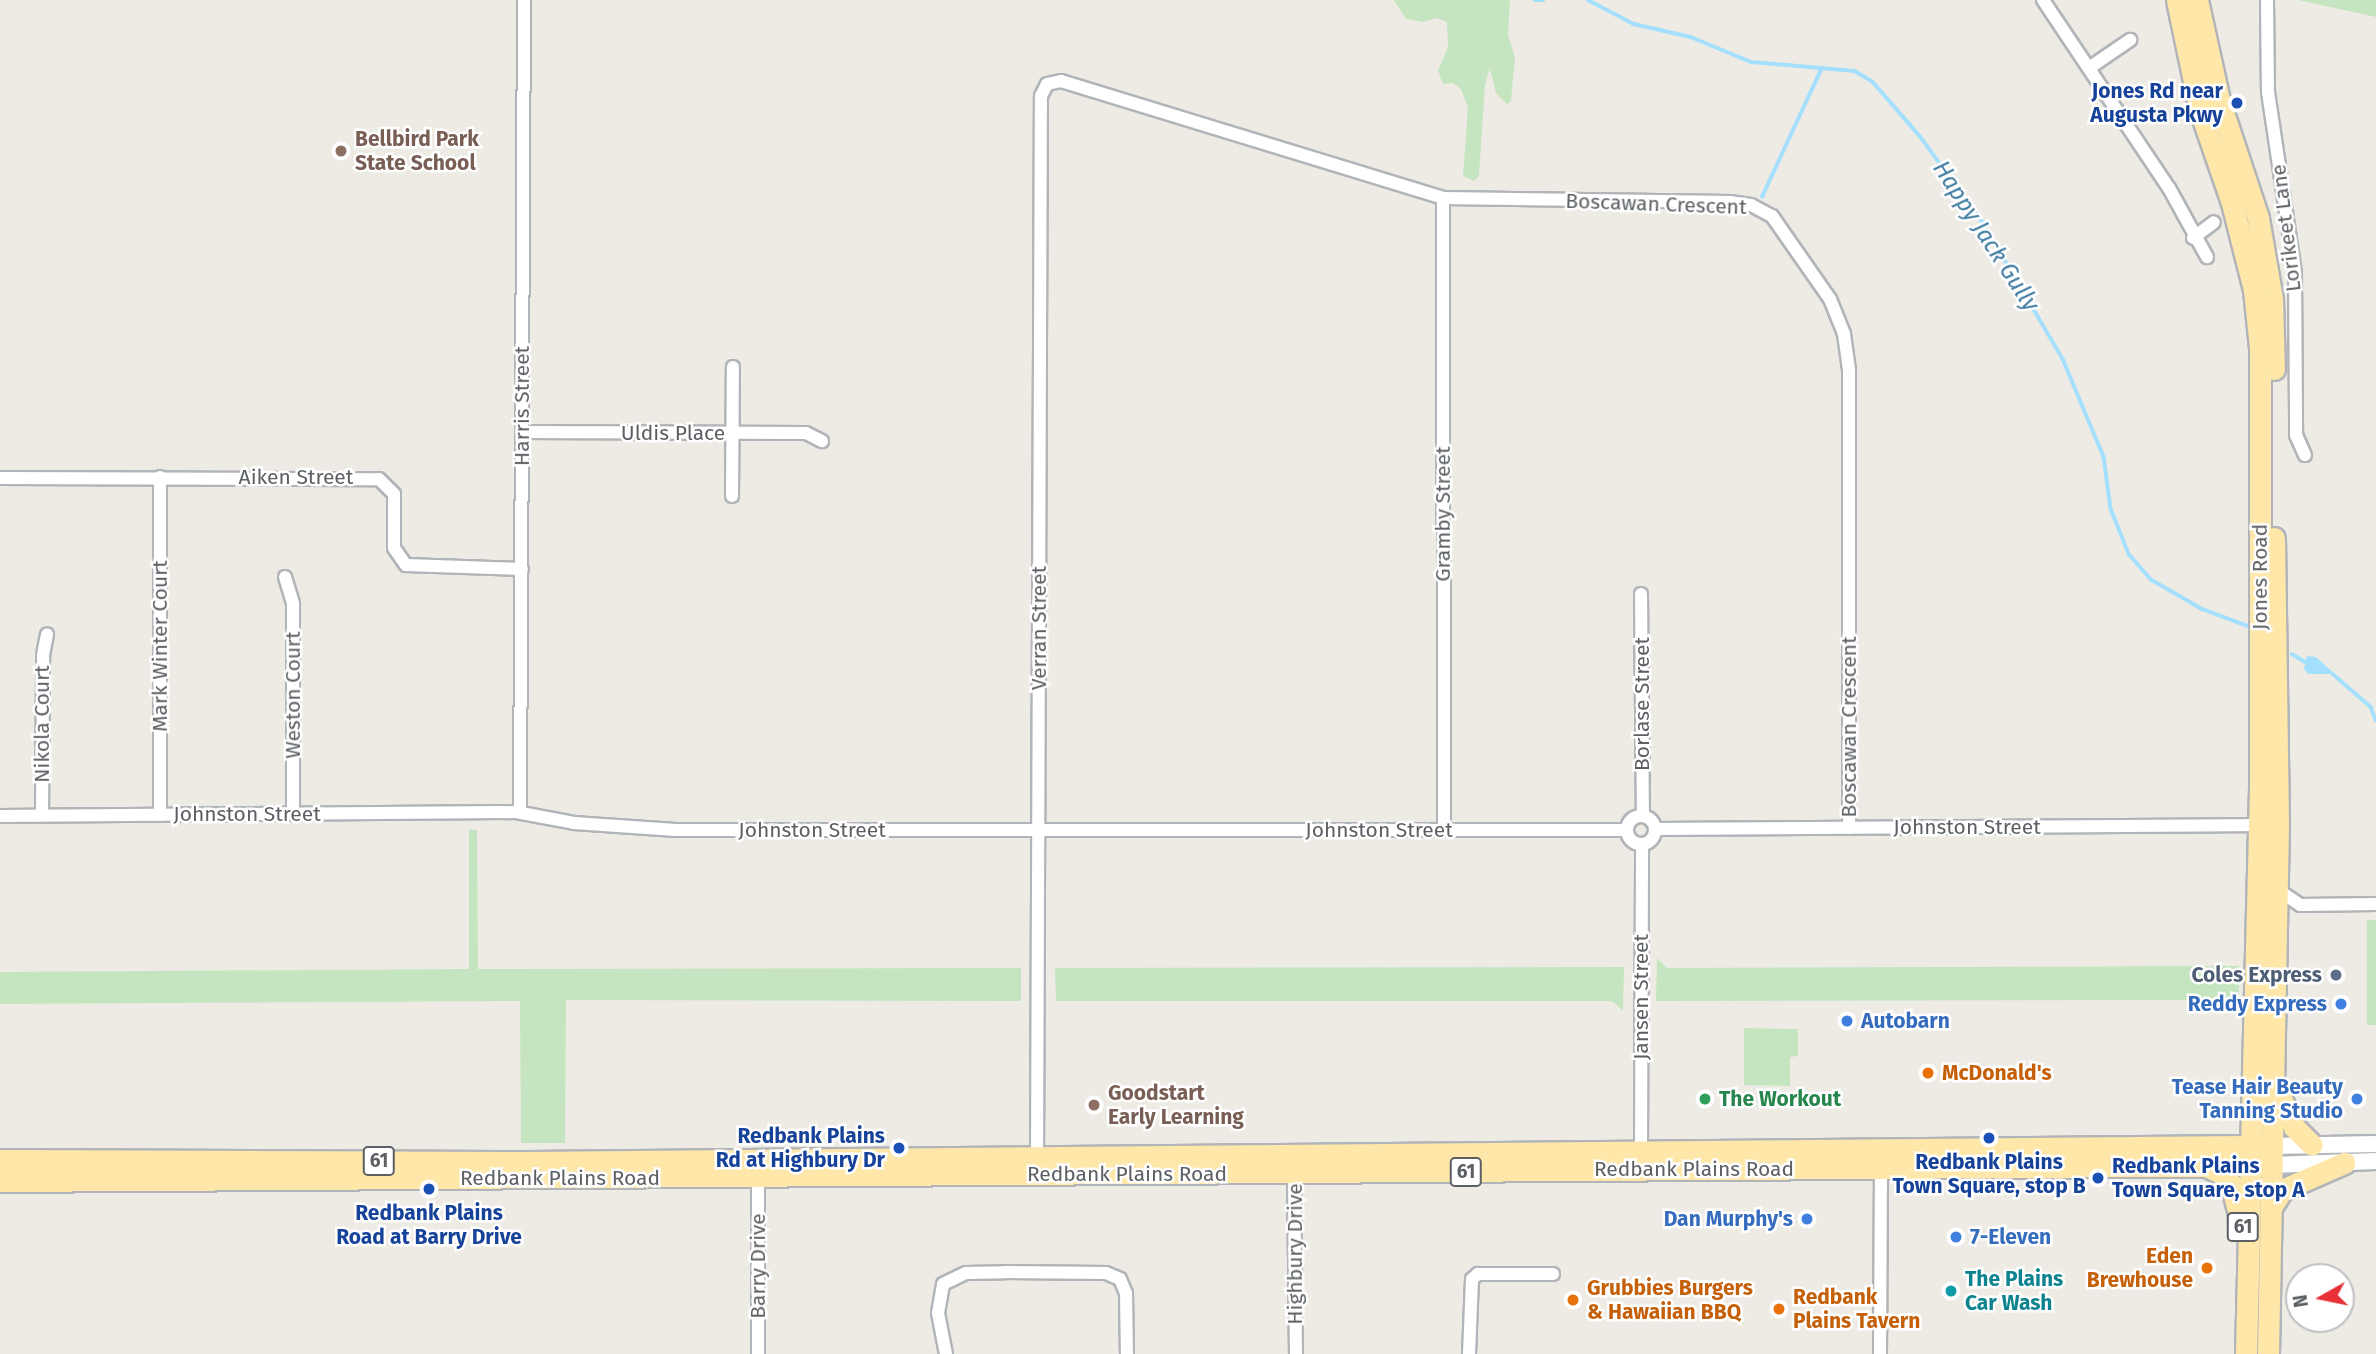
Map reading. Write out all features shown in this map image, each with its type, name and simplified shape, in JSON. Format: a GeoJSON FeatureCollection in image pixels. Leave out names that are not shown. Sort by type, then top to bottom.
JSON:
{"type":"FeatureCollection","features":[{"type":"Feature","properties":{"kind":"main road","name":"Jones Road"},"geometry":{"type":"LineString","coordinates":[[2197,0],[2216,89],[2258,218],[2272,299],[2269,825],[2263,1156]]}},
{"type":"Feature","properties":{"kind":"main road","name":"Jones Road"},"geometry":{"type":"LineString","coordinates":[[2176,4],[2200,110],[2232,203],[2254,290],[2260,348],[2269,825],[2278,890],[2273,1078],[2263,1156]]}},
{"type":"Feature","properties":{"kind":"main road"},"geometry":{"type":"LineString","coordinates":[[2273,1078],[2294,1127],[2312,1145]]}},
{"type":"Feature","properties":{"kind":"main road","name":"Redbank Plains Road"},"geometry":{"type":"LineString","coordinates":[[1881,1158],[1980,1146],[2263,1156]]}},
{"type":"Feature","properties":{"kind":"main road"},"geometry":{"type":"LineString","coordinates":[[1980,1146],[1993,1155],[2053,1155],[2067,1167]]}},
{"type":"Feature","properties":{"kind":"main road","name":"Redbank Plains Road"},"geometry":{"type":"LineString","coordinates":[[0,1181],[758,1177],[1294,1154],[1569,1150],[1578,1158],[1639,1159]]}},
{"type":"Feature","properties":{"kind":"main road","name":"Redbank Plains Road"},"geometry":{"type":"LineString","coordinates":[[0,1160],[1037,1165],[1294,1175],[1639,1159],[1881,1158],[2067,1167],[2206,1166],[2263,1156]]}},
{"type":"Feature","properties":{"kind":"main road","name":"61"},"geometry":{"type":"LineString","coordinates":[[2263,1156],[2272,1206],[2268,1354]]}},
{"type":"Feature","properties":{"kind":"main road","name":"61"},"geometry":{"type":"LineString","coordinates":[[2246,1354],[2263,1156]]}},
{"type":"Feature","properties":{"kind":"main road"},"geometry":{"type":"LineString","coordinates":[[2272,1206],[2282,1190],[2344,1163]]}},
{"type":"Feature","properties":{"kind":"main road","name":"61"},"geometry":{"type":"LineString","coordinates":[[2206,1166],[2223,1174],[2237,1198],[2243,1219],[2243,1274],[2249,1304]]}},
{"type":"Feature","properties":{"kind":"street","name":"Harris Street"},"geometry":{"type":"LineString","coordinates":[[520,812],[524,0]]}},
{"type":"Feature","properties":{"kind":"street"},"geometry":{"type":"LineString","coordinates":[[2043,0],[2169,188],[2193,238],[2207,257]]}},
{"type":"Feature","properties":{"kind":"street","name":"Lorikeet Lane"},"geometry":{"type":"LineString","coordinates":[[2267,0],[2269,102],[2295,273],[2296,435],[2305,454]]}},
{"type":"Feature","properties":{"kind":"street"},"geometry":{"type":"LineString","coordinates":[[2089,68],[2130,40]]}},
{"type":"Feature","properties":{"kind":"street","name":"Boscawan Crescent"},"geometry":{"type":"LineString","coordinates":[[1047,84],[1061,81],[1443,198],[1751,205],[1772,216],[1802,255],[1842,328],[1849,371],[1849,828]]}},
{"type":"Feature","properties":{"kind":"street","name":"Verran Street"},"geometry":{"type":"LineString","coordinates":[[1037,1165],[1041,110],[1047,84]]}},
{"type":"Feature","properties":{"kind":"street","name":"Gramby Street"},"geometry":{"type":"LineString","coordinates":[[1443,198],[1444,830]]}},
{"type":"Feature","properties":{"kind":"street"},"geometry":{"type":"LineString","coordinates":[[2193,238],[2214,222]]}},
{"type":"Feature","properties":{"kind":"street"},"geometry":{"type":"LineString","coordinates":[[733,367],[733,496]]}},
{"type":"Feature","properties":{"kind":"street","name":"Uldis Place"},"geometry":{"type":"LineString","coordinates":[[522,432],[806,433],[822,441]]}},
{"type":"Feature","properties":{"kind":"street","name":"Mark Winter Court"},"geometry":{"type":"LineString","coordinates":[[160,477],[160,815]]}},
{"type":"Feature","properties":{"kind":"street","name":"Aiken Street"},"geometry":{"type":"LineString","coordinates":[[0,478],[379,479],[394,494],[394,548],[406,565],[522,569]]}},
{"type":"Feature","properties":{"kind":"street","name":"Weston Court"},"geometry":{"type":"LineString","coordinates":[[285,577],[293,604],[293,814]]}},
{"type":"Feature","properties":{"kind":"street","name":"Borlase Street"},"geometry":{"type":"LineString","coordinates":[[1641,594],[1643,815]]}},
{"type":"Feature","properties":{"kind":"street","name":"Nikola Court"},"geometry":{"type":"LineString","coordinates":[[42,815],[43,654],[47,634]]}},
{"type":"Feature","properties":{"kind":"street","name":"Johnston Street"},"geometry":{"type":"LineString","coordinates":[[0,816],[520,812],[629,828],[1038,831],[1626,830]]}},
{"type":"Feature","properties":{"kind":"street"},"geometry":{"type":"LineString","coordinates":[[1643,815],[1652,820],[1656,830],[1652,840],[1642,844],[1631,840],[1626,830],[1631,819],[1643,815]]}},
{"type":"Feature","properties":{"kind":"street","name":"Johnston Street"},"geometry":{"type":"LineString","coordinates":[[1656,830],[2269,825]]}},
{"type":"Feature","properties":{"kind":"street","name":"Jansen Street"},"geometry":{"type":"LineString","coordinates":[[1639,1159],[1642,844]]}},
{"type":"Feature","properties":{"kind":"street"},"geometry":{"type":"LineString","coordinates":[[2278,890],[2300,905]]}},
{"type":"Feature","properties":{"kind":"street"},"geometry":{"type":"LineString","coordinates":[[2276,919],[2300,905],[2376,904]]}},
{"type":"Feature","properties":{"kind":"street"},"geometry":{"type":"LineString","coordinates":[[2263,1156],[2312,1145],[2376,1144]]}},
{"type":"Feature","properties":{"kind":"street","name":"Highbury Drive"},"geometry":{"type":"LineString","coordinates":[[1294,1154],[1296,1354]]}},
{"type":"Feature","properties":{"kind":"street"},"geometry":{"type":"LineString","coordinates":[[2263,1156],[2344,1163],[2376,1161]]}},
{"type":"Feature","properties":{"kind":"street"},"geometry":{"type":"LineString","coordinates":[[1880,1354],[1881,1158]]}},
{"type":"Feature","properties":{"kind":"street","name":"Barry Drive"},"geometry":{"type":"LineString","coordinates":[[758,1177],[758,1354]]}},
{"type":"Feature","properties":{"kind":"street"},"geometry":{"type":"LineString","coordinates":[[946,1354],[938,1313],[943,1284],[966,1273],[1005,1272],[1106,1273],[1120,1279],[1126,1293],[1126,1354]]}},
{"type":"Feature","properties":{"kind":"street"},"geometry":{"type":"LineString","coordinates":[[1469,1354],[1472,1279],[1478,1274],[1553,1274]]}},
{"type":"Feature","properties":{"kind":"green space"},"geometry":{"type":"Polygon","coordinates":[[[1394,0],[1510,0],[1508,35],[1515,57],[1511,101],[1507,104],[1496,93],[1490,68],[1485,84],[1479,176],[1474,181],[1463,176],[1468,107],[1461,89],[1453,83],[1443,84],[1438,71],[1448,47],[1447,22],[1436,18],[1424,22],[1406,19],[1394,0]]]}},
{"type":"Feature","properties":{"kind":"green space"},"geometry":{"type":"Polygon","coordinates":[[[2298,0],[2376,0],[2376,17],[2298,0]]]}},
{"type":"Feature","properties":{"kind":"green space"},"geometry":{"type":"Polygon","coordinates":[[[469,830],[477,830],[478,969],[1021,968],[1021,1001],[566,1000],[565,1143],[521,1143],[520,1001],[0,1004],[0,972],[469,969],[469,830]]]}},
{"type":"Feature","properties":{"kind":"green space"},"geometry":{"type":"Polygon","coordinates":[[[2367,920],[2376,920],[2376,1025],[2367,1025],[2367,920]]]}},
{"type":"Feature","properties":{"kind":"green space"},"geometry":{"type":"Polygon","coordinates":[[[1657,958],[1667,968],[2239,966],[2239,1000],[1656,1001],[1657,958]]]}},
{"type":"Feature","properties":{"kind":"green space"},"geometry":{"type":"Polygon","coordinates":[[[1624,967],[1623,1011],[1612,1001],[1056,1001],[1055,968],[1624,967]]]}},
{"type":"Feature","properties":{"kind":"green space"},"geometry":{"type":"Polygon","coordinates":[[[1744,1028],[1798,1029],[1798,1056],[1790,1057],[1790,1086],[1744,1085],[1744,1028]]]}},
{"type":"Feature","properties":{"kind":"water"},"geometry":{"type":"Polygon","coordinates":[[[2307,656],[2316,657],[2335,674],[2308,674],[2304,669],[2307,656]]]}},
{"type":"Feature","properties":{"kind":"waterway","name":"Happy Jack Gully"},"geometry":{"type":"LineString","coordinates":[[1535,0],[1543,0]]}},
{"type":"Feature","properties":{"kind":"waterway","name":"Happy Jack Gully"},"geometry":{"type":"LineString","coordinates":[[1588,0],[1634,24],[1691,37],[1751,62],[1855,71],[1873,82],[1920,136],[1982,221],[2063,359],[2104,457],[2111,509],[2129,554],[2152,580],[2202,609],[2248,626]]}},
{"type":"Feature","properties":{"kind":"waterway"},"geometry":{"type":"LineString","coordinates":[[1762,197],[1822,68]]}},
{"type":"Feature","properties":{"kind":"waterway","name":"Happy Jack Gully"},"geometry":{"type":"LineString","coordinates":[[2292,654],[2307,663]]}},
{"type":"Feature","properties":{"kind":"waterway","name":"Happy Jack Gully"},"geometry":{"type":"LineString","coordinates":[[2333,674],[2371,707],[2376,720]]}},
{"type":"Feature","properties":{"kind":"place","name":"Jones Rd near Augusta Pkwy"},"geometry":{"type":"Point","coordinates":[2237,103]}},
{"type":"Feature","properties":{"kind":"place","name":"Bellbird Park State School"},"geometry":{"type":"Point","coordinates":[341,151]}},
{"type":"Feature","properties":{"kind":"place","name":"Coles Express"},"geometry":{"type":"Point","coordinates":[2336,975]}},
{"type":"Feature","properties":{"kind":"place","name":"Reddy Express"},"geometry":{"type":"Point","coordinates":[2341,1004]}},
{"type":"Feature","properties":{"kind":"place","name":"Autobarn"},"geometry":{"type":"Point","coordinates":[1847,1021]}},
{"type":"Feature","properties":{"kind":"place","name":"McDonald's"},"geometry":{"type":"Point","coordinates":[1928,1073]}},
{"type":"Feature","properties":{"kind":"place","name":"The Workout"},"geometry":{"type":"Point","coordinates":[1705,1099]}},
{"type":"Feature","properties":{"kind":"place","name":"Tease Hair Beauty Tanning Studio"},"geometry":{"type":"Point","coordinates":[2357,1099]}},
{"type":"Feature","properties":{"kind":"place","name":"Goodstart Early Learning"},"geometry":{"type":"Point","coordinates":[1094,1105]}},
{"type":"Feature","properties":{"kind":"place","name":"Redbank Plains Town Square, stop B"},"geometry":{"type":"Point","coordinates":[1989,1138]}},
{"type":"Feature","properties":{"kind":"place","name":"Redbank Plains Rd at Highbury Dr"},"geometry":{"type":"Point","coordinates":[899,1148]}},
{"type":"Feature","properties":{"kind":"place","name":"Redbank Plains Town Square, stop A"},"geometry":{"type":"Point","coordinates":[2098,1178]}},
{"type":"Feature","properties":{"kind":"place","name":"Redbank Plains Road at Barry Drive"},"geometry":{"type":"Point","coordinates":[429,1189]}},
{"type":"Feature","properties":{"kind":"place","name":"Dan Murphy's"},"geometry":{"type":"Point","coordinates":[1807,1219]}},
{"type":"Feature","properties":{"kind":"place","name":"7-Eleven"},"geometry":{"type":"Point","coordinates":[1956,1237]}},
{"type":"Feature","properties":{"kind":"place","name":"Eden Brewhouse"},"geometry":{"type":"Point","coordinates":[2207,1268]}},
{"type":"Feature","properties":{"kind":"place","name":"The Plains Car Wash"},"geometry":{"type":"Point","coordinates":[1951,1291]}},
{"type":"Feature","properties":{"kind":"place","name":"Grubbies Burgers & Hawaiian BBQ"},"geometry":{"type":"Point","coordinates":[1573,1300]}},
{"type":"Feature","properties":{"kind":"place","name":"Redbank Plains Tavern"},"geometry":{"type":"Point","coordinates":[1779,1309]}}]}
